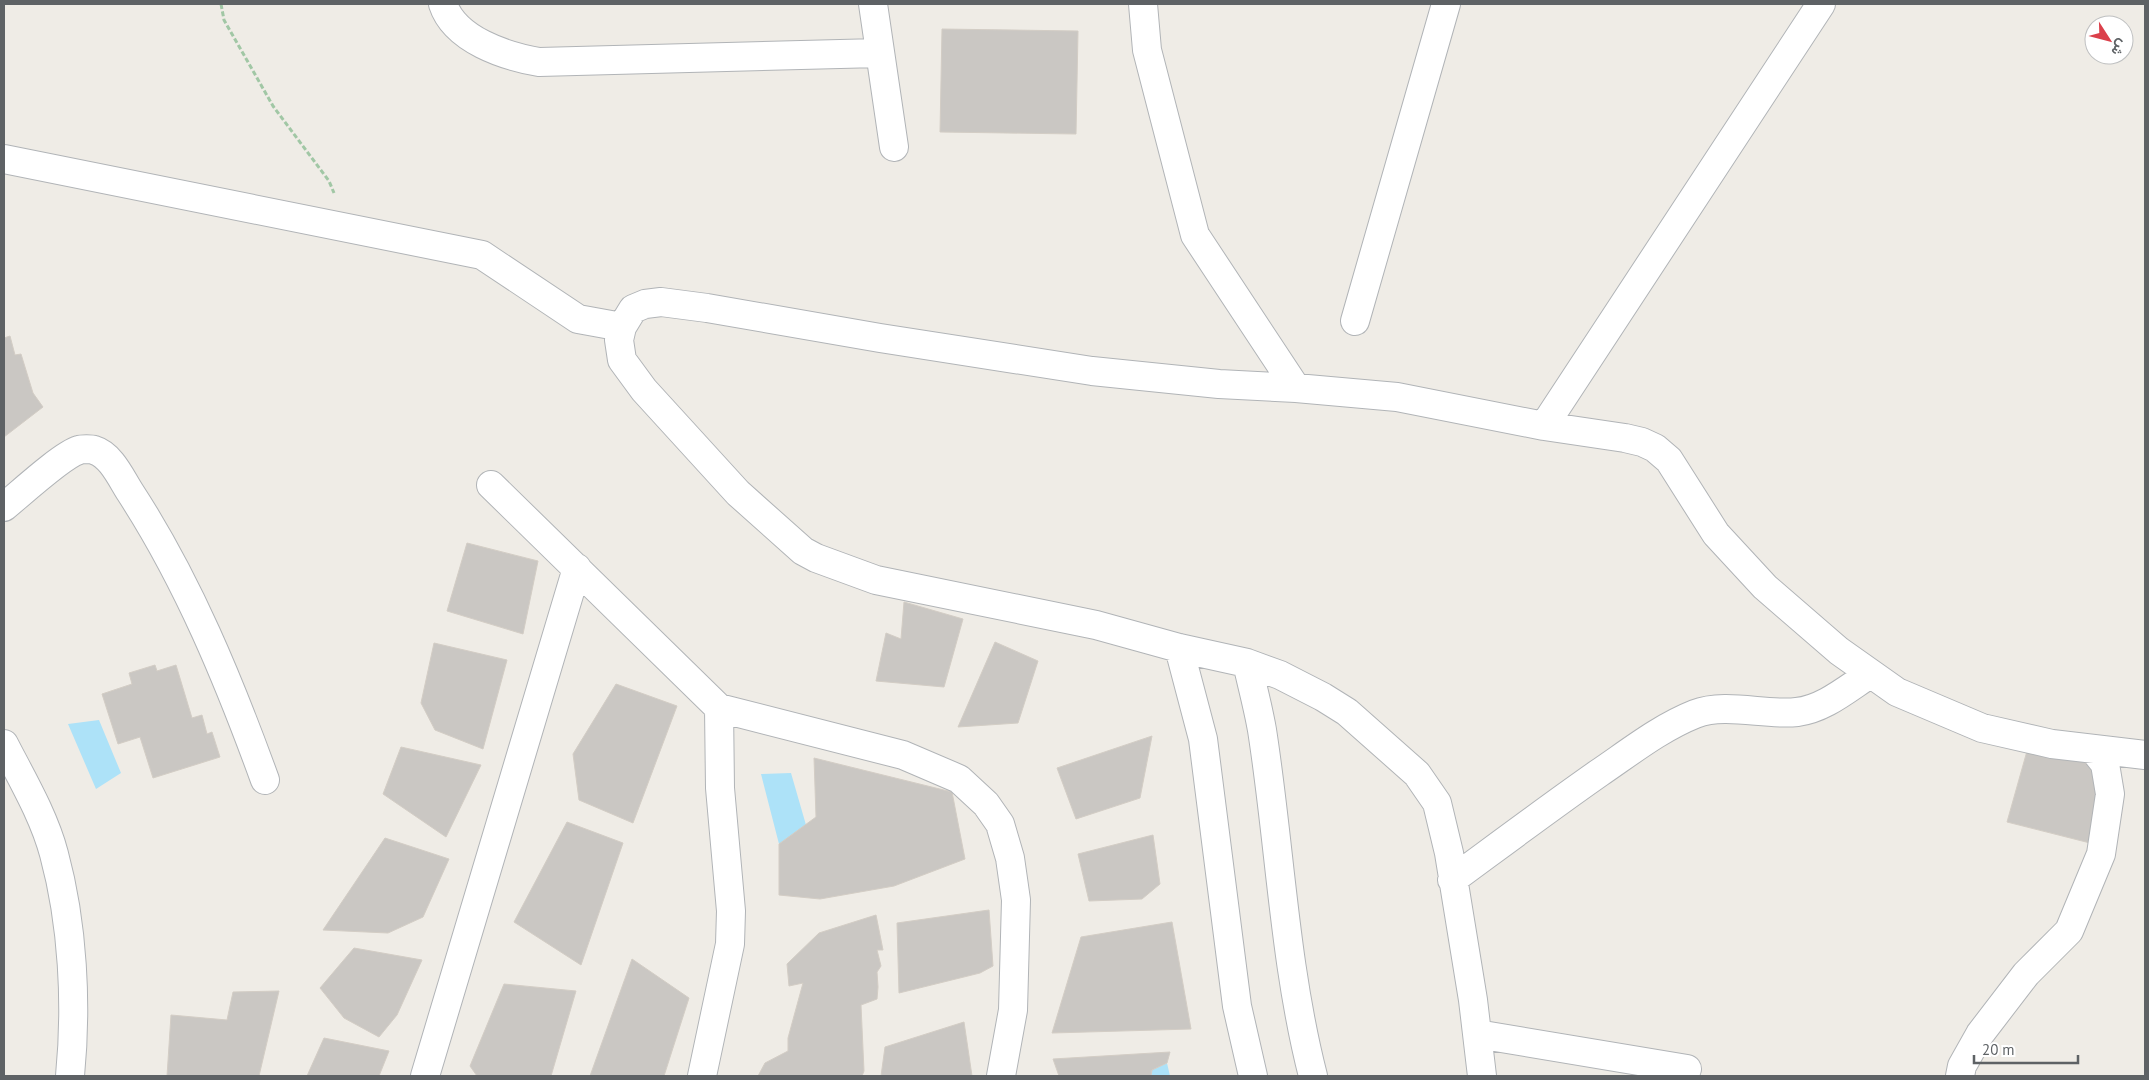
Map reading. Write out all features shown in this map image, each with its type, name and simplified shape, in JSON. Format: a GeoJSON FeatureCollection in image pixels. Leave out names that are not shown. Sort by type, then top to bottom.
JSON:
{"type":"FeatureCollection","features":[{"type":"Feature","properties":{"kind":"street"},"geometry":{"type":"LineString","coordinates":[[443,4],[451,20],[476,40],[494,50],[516,58],[539,62],[879,53]]}},
{"type":"Feature","properties":{"kind":"street"},"geometry":{"type":"LineString","coordinates":[[873,4],[894,147]]}},
{"type":"Feature","properties":{"kind":"street"},"geometry":{"type":"LineString","coordinates":[[1144,4],[1146,50],[1195,235],[1296,388]]}},
{"type":"Feature","properties":{"kind":"street"},"geometry":{"type":"LineString","coordinates":[[1355,321],[1446,4]]}},
{"type":"Feature","properties":{"kind":"street"},"geometry":{"type":"LineString","coordinates":[[1544,426],[1821,4]]}},
{"type":"Feature","properties":{"kind":"street"},"geometry":{"type":"LineString","coordinates":[[4,159],[351,230],[482,254],[578,319],[622,328]]}},
{"type":"Feature","properties":{"kind":"street"},"geometry":{"type":"LineString","coordinates":[[1482,1076],[1473,1000],[1449,854],[1437,803],[1417,774],[1347,712],[1323,697],[1280,676],[1247,663],[1179,648],[1096,625],[876,580],[825,562],[803,551],[738,493],[644,390],[622,360],[620,340],[622,328],[633,309],[645,304],[662,302],[1092,371],[1219,384],[1296,388],[1397,397],[1544,426],[1625,438],[1654,448],[1668,460],[1716,534],[1740,562],[1807,624],[1870,674],[1904,695],[1982,728],[2052,744],[2145,755]]}},
{"type":"Feature","properties":{"kind":"street"},"geometry":{"type":"LineString","coordinates":[[4,507],[65,457],[79,450],[94,450],[106,457],[143,512],[188,595],[245,724],[265,780]]}},
{"type":"Feature","properties":{"kind":"street"},"geometry":{"type":"LineString","coordinates":[[491,485],[718,708],[903,755],[959,779],[986,804],[1000,824],[1003,832],[1010,858],[1016,900],[1013,1010],[1001,1076]]}},
{"type":"Feature","properties":{"kind":"street"},"geometry":{"type":"LineString","coordinates":[[425,1076],[577,568]]}},
{"type":"Feature","properties":{"kind":"street"},"geometry":{"type":"LineString","coordinates":[[1179,648],[1202,739],[1237,1006],[1253,1076]]}},
{"type":"Feature","properties":{"kind":"street"},"geometry":{"type":"LineString","coordinates":[[1247,663],[1261,727],[1284,918],[1305,1045],[1313,1076]]}},
{"type":"Feature","properties":{"kind":"street"},"geometry":{"type":"LineString","coordinates":[[1452,880],[1576,789],[1673,724],[1698,713],[1741,710],[1797,712],[1813,709],[1870,674]]}},
{"type":"Feature","properties":{"kind":"street"},"geometry":{"type":"LineString","coordinates":[[702,1076],[730,944],[731,911],[720,788],[718,708]]}},
{"type":"Feature","properties":{"kind":"street"},"geometry":{"type":"LineString","coordinates":[[4,744],[35,805],[54,853],[64,902],[72,980],[74,1028],[70,1076]]}},
{"type":"Feature","properties":{"kind":"street"},"geometry":{"type":"LineString","coordinates":[[1960,1076],[1962,1066],[1980,1034],[2026,974],[2069,930],[2101,854],[2110,794],[2105,764],[2093,748]]}},
{"type":"Feature","properties":{"kind":"street"},"geometry":{"type":"LineString","coordinates":[[1477,1034],[1687,1069]]}},
{"type":"Feature","properties":{"kind":"path"},"geometry":{"type":"LineString","coordinates":[[220,4],[224,20],[273,106],[329,181],[351,230]]}},
{"type":"Feature","properties":{"kind":"water"},"geometry":{"type":"Polygon","coordinates":[[[99,720],[121,773],[96,789],[68,724],[99,720]]]}},
{"type":"Feature","properties":{"kind":"water"},"geometry":{"type":"Polygon","coordinates":[[[791,773],[806,825],[779,844],[761,774],[791,773]]]}},
{"type":"Feature","properties":{"kind":"water"},"geometry":{"type":"Polygon","coordinates":[[[1167,1063],[1170,1076],[1151,1076],[1152,1070],[1167,1063]]]}},
{"type":"Feature","properties":{"kind":"building"},"geometry":{"type":"Polygon","coordinates":[[[942,29],[1078,31],[1076,134],[940,132],[942,29]]]}},
{"type":"Feature","properties":{"kind":"building"},"geometry":{"type":"Polygon","coordinates":[[[10,336],[15,355],[21,354],[33,393],[43,407],[4,437],[4,338],[10,336]]]}},
{"type":"Feature","properties":{"kind":"building"},"geometry":{"type":"Polygon","coordinates":[[[467,543],[538,561],[523,634],[447,611],[467,543]]]}},
{"type":"Feature","properties":{"kind":"building"},"geometry":{"type":"Polygon","coordinates":[[[904,602],[963,619],[944,687],[876,681],[886,633],[901,639],[904,602]]]}},
{"type":"Feature","properties":{"kind":"building"},"geometry":{"type":"Polygon","coordinates":[[[995,642],[1038,661],[1018,723],[958,727],[995,642]]]}},
{"type":"Feature","properties":{"kind":"building"},"geometry":{"type":"Polygon","coordinates":[[[434,643],[507,660],[483,749],[435,730],[421,703],[434,643]]]}},
{"type":"Feature","properties":{"kind":"building"},"geometry":{"type":"Polygon","coordinates":[[[155,665],[157,671],[176,665],[192,718],[202,715],[207,734],[212,732],[220,757],[153,778],[140,737],[118,744],[102,694],[132,684],[129,673],[155,665]]]}},
{"type":"Feature","properties":{"kind":"building"},"geometry":{"type":"Polygon","coordinates":[[[616,684],[677,706],[633,823],[579,800],[573,754],[616,684]]]}},
{"type":"Feature","properties":{"kind":"building"},"geometry":{"type":"Polygon","coordinates":[[[1152,736],[1140,798],[1076,819],[1057,768],[1152,736]]]}},
{"type":"Feature","properties":{"kind":"building"},"geometry":{"type":"Polygon","coordinates":[[[401,747],[481,765],[446,837],[383,794],[401,747]]]}},
{"type":"Feature","properties":{"kind":"building"},"geometry":{"type":"Polygon","coordinates":[[[2027,751],[2069,757],[2102,767],[2090,843],[2007,822],[2027,751]]]}},
{"type":"Feature","properties":{"kind":"building"},"geometry":{"type":"Polygon","coordinates":[[[814,758],[952,792],[965,859],[894,886],[820,899],[779,895],[779,844],[816,817],[814,758]]]}},
{"type":"Feature","properties":{"kind":"building"},"geometry":{"type":"Polygon","coordinates":[[[567,822],[623,843],[581,965],[514,922],[567,822]]]}},
{"type":"Feature","properties":{"kind":"building"},"geometry":{"type":"Polygon","coordinates":[[[1153,835],[1160,884],[1142,899],[1089,901],[1078,854],[1153,835]]]}},
{"type":"Feature","properties":{"kind":"building"},"geometry":{"type":"Polygon","coordinates":[[[385,838],[449,859],[423,917],[388,933],[323,930],[385,838]]]}},
{"type":"Feature","properties":{"kind":"building"},"geometry":{"type":"Polygon","coordinates":[[[989,910],[993,966],[980,973],[899,993],[897,923],[989,910]]]}},
{"type":"Feature","properties":{"kind":"building"},"geometry":{"type":"Polygon","coordinates":[[[876,915],[883,950],[877,950],[881,966],[877,972],[877,999],[861,1005],[864,1071],[862,1076],[758,1076],[765,1063],[788,1051],[788,1038],[803,983],[789,986],[787,964],[819,933],[876,915]]]}},
{"type":"Feature","properties":{"kind":"building"},"geometry":{"type":"Polygon","coordinates":[[[1172,922],[1191,1029],[1052,1033],[1081,937],[1172,922]]]}},
{"type":"Feature","properties":{"kind":"building"},"geometry":{"type":"Polygon","coordinates":[[[354,948],[422,960],[397,1015],[379,1037],[344,1018],[320,988],[354,948]]]}},
{"type":"Feature","properties":{"kind":"building"},"geometry":{"type":"Polygon","coordinates":[[[632,959],[689,998],[664,1076],[590,1076],[632,959]]]}},
{"type":"Feature","properties":{"kind":"building"},"geometry":{"type":"Polygon","coordinates":[[[504,984],[576,991],[551,1076],[477,1076],[470,1066],[504,984]]]}},
{"type":"Feature","properties":{"kind":"building"},"geometry":{"type":"Polygon","coordinates":[[[279,991],[259,1076],[167,1076],[171,1015],[227,1020],[233,992],[279,991]]]}},
{"type":"Feature","properties":{"kind":"building"},"geometry":{"type":"Polygon","coordinates":[[[964,1022],[972,1076],[881,1076],[885,1047],[964,1022]]]}},
{"type":"Feature","properties":{"kind":"building"},"geometry":{"type":"Polygon","coordinates":[[[324,1038],[389,1051],[379,1076],[307,1076],[324,1038]]]}},
{"type":"Feature","properties":{"kind":"building"},"geometry":{"type":"Polygon","coordinates":[[[1170,1052],[1167,1063],[1152,1070],[1151,1076],[1059,1076],[1053,1059],[1170,1052]]]}}]}
